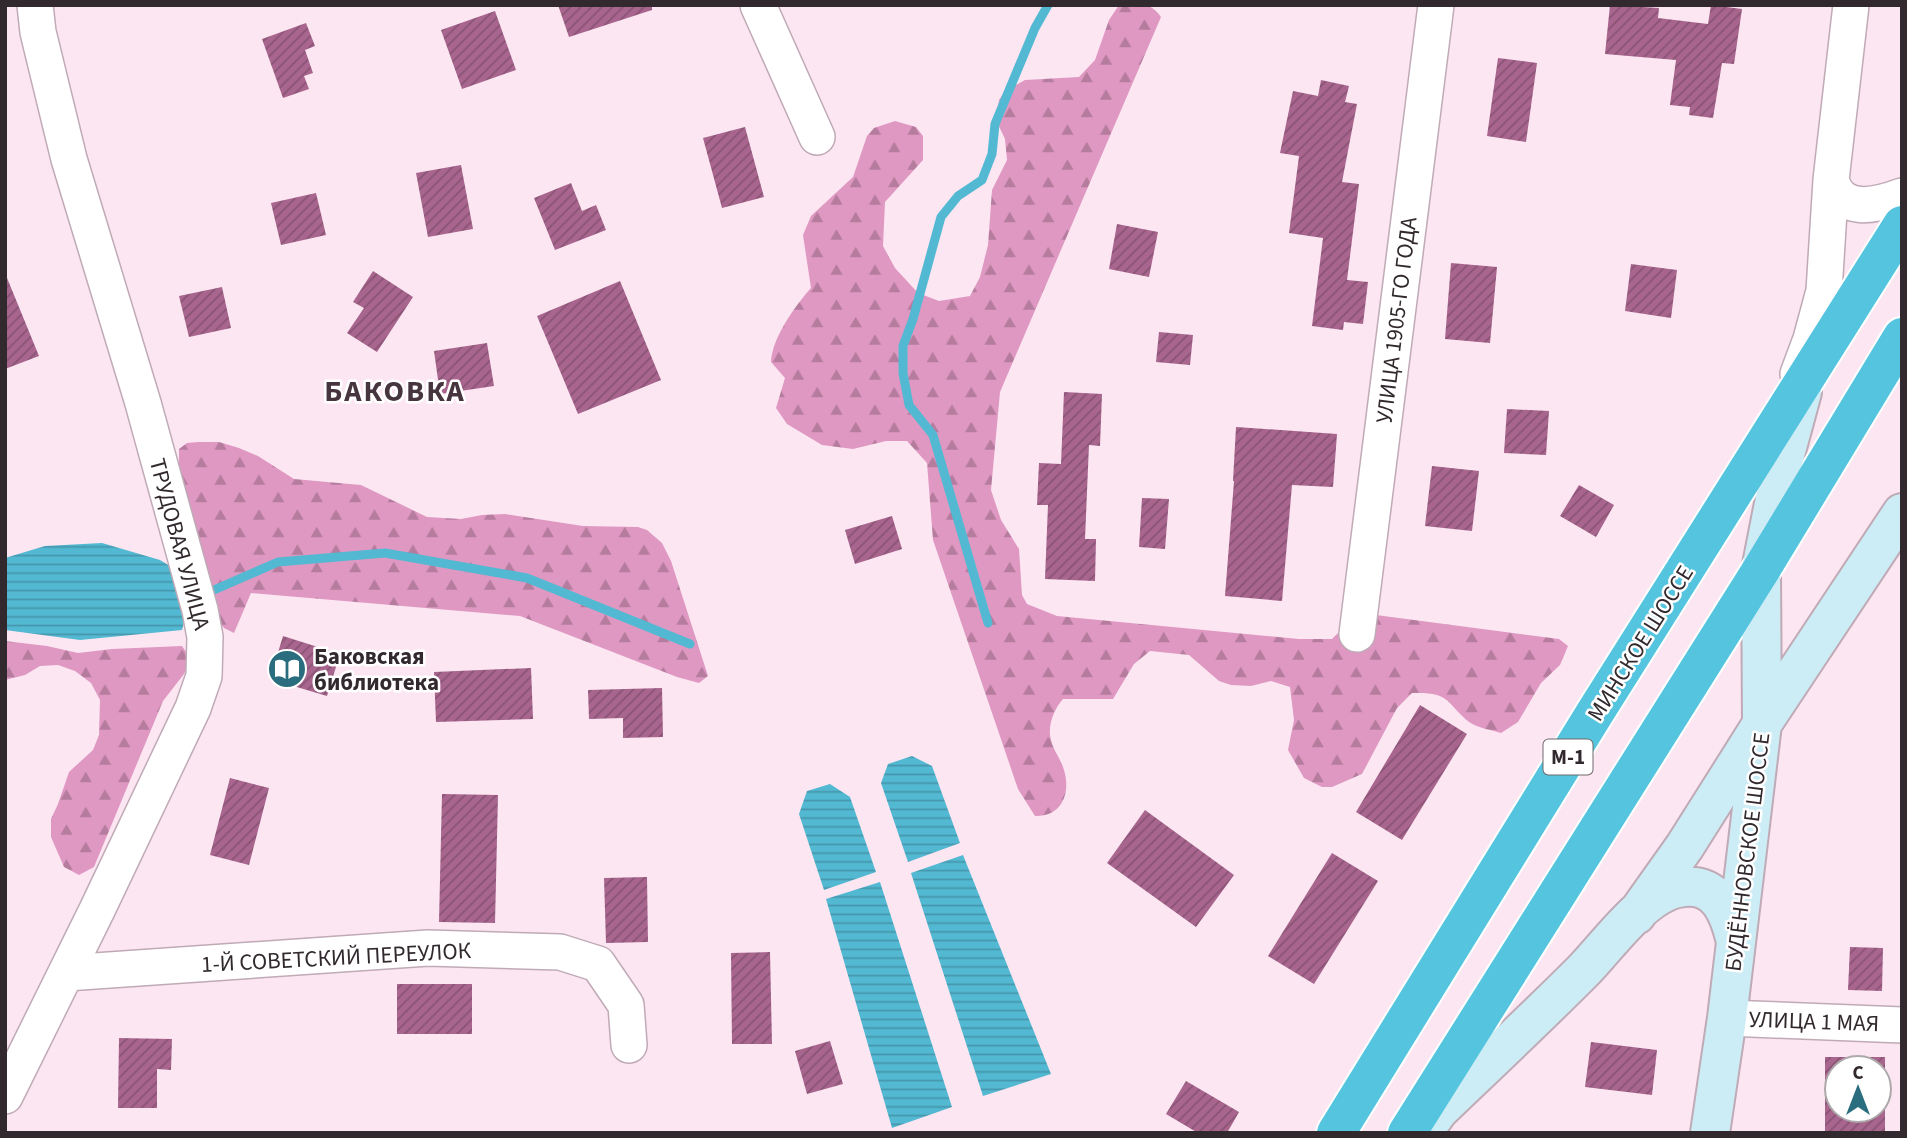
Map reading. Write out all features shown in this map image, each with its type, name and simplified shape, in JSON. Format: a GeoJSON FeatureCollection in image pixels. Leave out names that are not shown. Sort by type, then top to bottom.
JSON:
{"type":"FeatureCollection","features":[{"type":"Feature","properties":{"kind":"highway","name":"МИНСКОЕ ШОССЕ"},"geometry":{"type":"LineString","coordinates":[[1336,1133],[1596,711],[1902,225]]}},
{"type":"Feature","properties":{"kind":"highway","name":"М-1"},"geometry":{"type":"LineString","coordinates":[[1408,1133],[1761,570],[1902,337]]}},
{"type":"Feature","properties":{"kind":"main road","name":"БУДЁННОВСКОЕ ШОССЕ"},"geometry":{"type":"LineString","coordinates":[[1710,1133],[1727,1018],[1762,724],[1761,570],[1780,473],[1804,383]]}},
{"type":"Feature","properties":{"kind":"main road"},"geometry":{"type":"LineString","coordinates":[[1636,915],[1685,846],[1902,513]]}},
{"type":"Feature","properties":{"kind":"main road"},"geometry":{"type":"LineString","coordinates":[[1422,1133],[1439,1110],[1585,969],[1636,915],[1660,895],[1676,888],[1691,886],[1706,890],[1727,911],[1736,942]]}},
{"type":"Feature","properties":{"kind":"street","name":"ТРУДОВАЯ УЛИЦА"},"geometry":{"type":"LineString","coordinates":[[5,1096],[193,708],[204,676],[205,637],[200,610],[143,403],[69,159],[38,32],[35,5]]}},
{"type":"Feature","properties":{"kind":"street"},"geometry":{"type":"LineString","coordinates":[[758,5],[817,138]]}},
{"type":"Feature","properties":{"kind":"street","name":"УЛИЦА 1905-ГО ГОДА"},"geometry":{"type":"LineString","coordinates":[[1356,634],[1436,5]]}},
{"type":"Feature","properties":{"kind":"street"},"geometry":{"type":"LineString","coordinates":[[1780,421],[1811,339],[1824,291],[1831,180],[1851,5]]}},
{"type":"Feature","properties":{"kind":"street"},"geometry":{"type":"LineString","coordinates":[[1831,180],[1835,193],[1844,200],[1862,206],[1884,203],[1902,196]]}},
{"type":"Feature","properties":{"kind":"street","name":"1-Й СОВЕТСКИЙ ПЕРЕУЛОК"},"geometry":{"type":"LineString","coordinates":[[66,973],[428,948],[560,951],[598,964],[626,1005],[629,1045]]}},
{"type":"Feature","properties":{"kind":"street","name":"УЛИЦА 1 МАЯ"},"geometry":{"type":"LineString","coordinates":[[1727,1018],[1902,1025]]}},
{"type":"Feature","properties":{"kind":"green space"},"geometry":{"type":"Polygon","coordinates":[[[1119,5],[1147,6],[1161,17],[1000,392],[991,490],[1001,520],[1019,549],[1022,595],[1027,604],[1057,616],[1299,639],[1332,639],[1354,617],[1376,615],[1559,639],[1568,646],[1560,665],[1541,683],[1518,722],[1501,733],[1472,724],[1441,696],[1412,693],[1397,708],[1362,774],[1332,787],[1322,787],[1304,778],[1288,750],[1294,720],[1290,687],[1271,681],[1251,686],[1231,685],[1219,681],[1189,655],[1150,651],[1134,664],[1113,699],[1063,699],[1060,703],[1052,718],[1050,735],[1064,770],[1065,795],[1058,808],[1035,816],[1018,789],[933,540],[927,463],[907,441],[886,441],[853,449],[822,445],[787,424],[776,408],[785,378],[771,362],[772,353],[785,323],[811,288],[803,235],[811,216],[853,177],[867,136],[874,128],[895,121],[916,127],[923,136],[923,160],[885,202],[883,246],[895,268],[918,293],[939,301],[970,296],[980,277],[988,245],[992,190],[1007,160],[1005,139],[996,120],[999,100],[1005,91],[1025,80],[1079,77],[1095,60],[1109,20],[1119,5]]]}},
{"type":"Feature","properties":{"kind":"green space"},"geometry":{"type":"Polygon","coordinates":[[[219,442],[239,448],[258,456],[294,479],[361,485],[427,517],[461,519],[505,514],[583,526],[638,527],[647,530],[662,543],[671,561],[708,676],[699,683],[677,677],[520,616],[251,593],[234,633],[224,628],[211,610],[179,483],[179,449],[187,443],[219,442]]]}},
{"type":"Feature","properties":{"kind":"green space"},"geometry":{"type":"Polygon","coordinates":[[[5,641],[78,653],[182,646],[191,659],[184,674],[163,701],[94,867],[79,875],[64,867],[51,837],[51,819],[69,772],[93,750],[99,735],[100,700],[91,683],[75,671],[58,665],[40,666],[25,675],[5,680],[5,641]]]}},
{"type":"Feature","properties":{"kind":"water"},"geometry":{"type":"Polygon","coordinates":[[[102,543],[160,560],[170,566],[183,606],[182,630],[80,640],[5,630],[5,558],[45,546],[102,543]]]}},
{"type":"Feature","properties":{"kind":"water"},"geometry":{"type":"Polygon","coordinates":[[[912,756],[932,766],[960,843],[908,862],[881,783],[888,764],[912,756]]]}},
{"type":"Feature","properties":{"kind":"water"},"geometry":{"type":"Polygon","coordinates":[[[830,784],[850,797],[876,872],[824,890],[799,814],[807,791],[830,784]]]}},
{"type":"Feature","properties":{"kind":"water"},"geometry":{"type":"Polygon","coordinates":[[[963,855],[1051,1074],[983,1096],[911,873],[963,855]]]}},
{"type":"Feature","properties":{"kind":"water"},"geometry":{"type":"Polygon","coordinates":[[[880,882],[952,1107],[892,1128],[826,899],[880,882]]]}},
{"type":"Feature","properties":{"kind":"building"},"geometry":{"type":"Polygon","coordinates":[[[558,5],[652,5],[652,10],[569,37],[558,5]]]}},
{"type":"Feature","properties":{"kind":"building"},"geometry":{"type":"Polygon","coordinates":[[[1610,5],[1659,8],[1658,18],[1708,24],[1711,5],[1742,9],[1734,64],[1722,63],[1713,118],[1689,115],[1690,107],[1670,105],[1676,60],[1605,54],[1610,5]]]}},
{"type":"Feature","properties":{"kind":"building"},"geometry":{"type":"Polygon","coordinates":[[[495,11],[516,70],[462,89],[441,30],[495,11]]]}},
{"type":"Feature","properties":{"kind":"building"},"geometry":{"type":"Polygon","coordinates":[[[306,23],[315,46],[305,50],[313,73],[304,76],[309,89],[283,98],[262,39],[306,23]]]}},
{"type":"Feature","properties":{"kind":"building"},"geometry":{"type":"Polygon","coordinates":[[[1498,58],[1537,63],[1526,142],[1487,136],[1498,58]]]}},
{"type":"Feature","properties":{"kind":"building"},"geometry":{"type":"Polygon","coordinates":[[[1321,80],[1349,86],[1345,102],[1357,104],[1342,182],[1359,184],[1347,280],[1368,282],[1363,324],[1344,322],[1343,330],[1312,326],[1323,238],[1289,233],[1299,156],[1280,153],[1293,91],[1318,96],[1321,80]]]}},
{"type":"Feature","properties":{"kind":"building"},"geometry":{"type":"Polygon","coordinates":[[[745,127],[764,197],[722,208],[703,138],[745,127]]]}},
{"type":"Feature","properties":{"kind":"building"},"geometry":{"type":"Polygon","coordinates":[[[461,165],[473,229],[428,237],[416,173],[461,165]]]}},
{"type":"Feature","properties":{"kind":"building"},"geometry":{"type":"Polygon","coordinates":[[[571,183],[582,211],[596,205],[606,230],[555,250],[534,198],[571,183]]]}},
{"type":"Feature","properties":{"kind":"building"},"geometry":{"type":"Polygon","coordinates":[[[316,193],[326,235],[281,245],[271,203],[316,193]]]}},
{"type":"Feature","properties":{"kind":"building"},"geometry":{"type":"Polygon","coordinates":[[[1117,224],[1158,232],[1149,277],[1109,269],[1117,224]]]}},
{"type":"Feature","properties":{"kind":"building"},"geometry":{"type":"Polygon","coordinates":[[[1451,263],[1497,267],[1490,343],[1445,339],[1451,263]]]}},
{"type":"Feature","properties":{"kind":"building"},"geometry":{"type":"Polygon","coordinates":[[[1631,264],[1677,270],[1671,318],[1625,311],[1631,264]]]}},
{"type":"Feature","properties":{"kind":"building"},"geometry":{"type":"Polygon","coordinates":[[[373,271],[413,297],[377,352],[347,333],[364,308],[353,302],[373,271]]]}},
{"type":"Feature","properties":{"kind":"building"},"geometry":{"type":"Polygon","coordinates":[[[5,273],[39,356],[5,369],[5,273]]]}},
{"type":"Feature","properties":{"kind":"building"},"geometry":{"type":"Polygon","coordinates":[[[620,281],[661,380],[578,414],[537,316],[620,281]]]}},
{"type":"Feature","properties":{"kind":"building"},"geometry":{"type":"Polygon","coordinates":[[[222,287],[231,328],[189,337],[179,296],[222,287]]]}},
{"type":"Feature","properties":{"kind":"building"},"geometry":{"type":"Polygon","coordinates":[[[1159,332],[1193,335],[1190,365],[1156,362],[1159,332]]]}},
{"type":"Feature","properties":{"kind":"building"},"geometry":{"type":"Polygon","coordinates":[[[487,343],[494,386],[440,394],[434,351],[487,343]]]}},
{"type":"Feature","properties":{"kind":"building"},"geometry":{"type":"Polygon","coordinates":[[[1064,392],[1102,394],[1100,446],[1089,445],[1085,539],[1096,539],[1095,581],[1045,579],[1048,505],[1037,505],[1039,463],[1061,464],[1064,392]]]}},
{"type":"Feature","properties":{"kind":"building"},"geometry":{"type":"Polygon","coordinates":[[[1507,409],[1549,411],[1546,455],[1504,453],[1507,409]]]}},
{"type":"Feature","properties":{"kind":"building"},"geometry":{"type":"Polygon","coordinates":[[[1236,427],[1337,434],[1333,487],[1292,485],[1282,601],[1225,596],[1236,427]]]}},
{"type":"Feature","properties":{"kind":"building"},"geometry":{"type":"Polygon","coordinates":[[[1432,466],[1479,471],[1472,531],[1425,526],[1432,466]]]}},
{"type":"Feature","properties":{"kind":"building"},"geometry":{"type":"Polygon","coordinates":[[[1579,485],[1614,505],[1596,537],[1560,516],[1579,485]]]}},
{"type":"Feature","properties":{"kind":"building"},"geometry":{"type":"Polygon","coordinates":[[[1142,498],[1169,499],[1165,549],[1139,547],[1142,498]]]}},
{"type":"Feature","properties":{"kind":"building"},"geometry":{"type":"Polygon","coordinates":[[[892,516],[902,549],[855,564],[845,530],[892,516]]]}},
{"type":"Feature","properties":{"kind":"building"},"geometry":{"type":"Polygon","coordinates":[[[283,636],[340,654],[327,696],[270,679],[283,636]]]}},
{"type":"Feature","properties":{"kind":"building"},"geometry":{"type":"Polygon","coordinates":[[[531,668],[533,719],[436,722],[434,672],[531,668]]]}},
{"type":"Feature","properties":{"kind":"building"},"geometry":{"type":"Polygon","coordinates":[[[662,688],[663,737],[623,738],[623,718],[589,719],[588,690],[662,688]]]}},
{"type":"Feature","properties":{"kind":"building"},"geometry":{"type":"Polygon","coordinates":[[[1420,705],[1467,734],[1402,840],[1356,812],[1420,705]]]}},
{"type":"Feature","properties":{"kind":"building"},"geometry":{"type":"Polygon","coordinates":[[[230,778],[269,788],[249,865],[210,855],[230,778]]]}},
{"type":"Feature","properties":{"kind":"building"},"geometry":{"type":"Polygon","coordinates":[[[442,794],[498,795],[495,923],[439,922],[442,794]]]}},
{"type":"Feature","properties":{"kind":"building"},"geometry":{"type":"Polygon","coordinates":[[[1145,810],[1234,875],[1196,927],[1107,863],[1145,810]]]}},
{"type":"Feature","properties":{"kind":"building"},"geometry":{"type":"Polygon","coordinates":[[[1332,853],[1378,881],[1314,984],[1268,956],[1332,853]]]}},
{"type":"Feature","properties":{"kind":"building"},"geometry":{"type":"Polygon","coordinates":[[[647,877],[648,942],[606,943],[604,878],[647,877]]]}},
{"type":"Feature","properties":{"kind":"building"},"geometry":{"type":"Polygon","coordinates":[[[1850,947],[1883,948],[1882,991],[1848,990],[1850,947]]]}},
{"type":"Feature","properties":{"kind":"building"},"geometry":{"type":"Polygon","coordinates":[[[770,952],[772,1044],[732,1044],[731,953],[770,952]]]}},
{"type":"Feature","properties":{"kind":"building"},"geometry":{"type":"Polygon","coordinates":[[[397,984],[472,984],[472,1034],[397,1034],[397,984]]]}},
{"type":"Feature","properties":{"kind":"building"},"geometry":{"type":"Polygon","coordinates":[[[119,1038],[172,1039],[171,1070],[157,1069],[157,1108],[118,1108],[119,1038]]]}},
{"type":"Feature","properties":{"kind":"building"},"geometry":{"type":"Polygon","coordinates":[[[830,1041],[843,1084],[807,1094],[795,1051],[830,1041]]]}},
{"type":"Feature","properties":{"kind":"building"},"geometry":{"type":"Polygon","coordinates":[[[1591,1042],[1657,1050],[1652,1095],[1585,1087],[1591,1042]]]}},
{"type":"Feature","properties":{"kind":"building"},"geometry":{"type":"Polygon","coordinates":[[[1186,1081],[1239,1112],[1227,1133],[1198,1133],[1166,1114],[1186,1081]]]}},
{"type":"Feature","properties":{"kind":"building"},"geometry":{"type":"Polygon","coordinates":[[[1825,1124],[1885,1124],[1885,1133],[1825,1133],[1825,1124]]]}},
{"type":"Feature","properties":{"kind":"waterway"},"geometry":{"type":"LineString","coordinates":[[988,623],[933,435],[909,405],[903,373],[903,346],[941,217],[958,196],[982,180],[992,154],[995,124],[1035,28],[1048,5]]}},
{"type":"Feature","properties":{"kind":"waterway"},"geometry":{"type":"LineString","coordinates":[[207,593],[278,562],[385,553],[527,578],[690,644]]}},
{"type":"Feature","properties":{"kind":"place","name":"Баковская библиотека"},"geometry":{"type":"Point","coordinates":[287,669]}},
{"type":"Feature","properties":{"kind":"district","name":"БАКОВКА"},"geometry":{"type":"Point","coordinates":[395,391]}}]}
